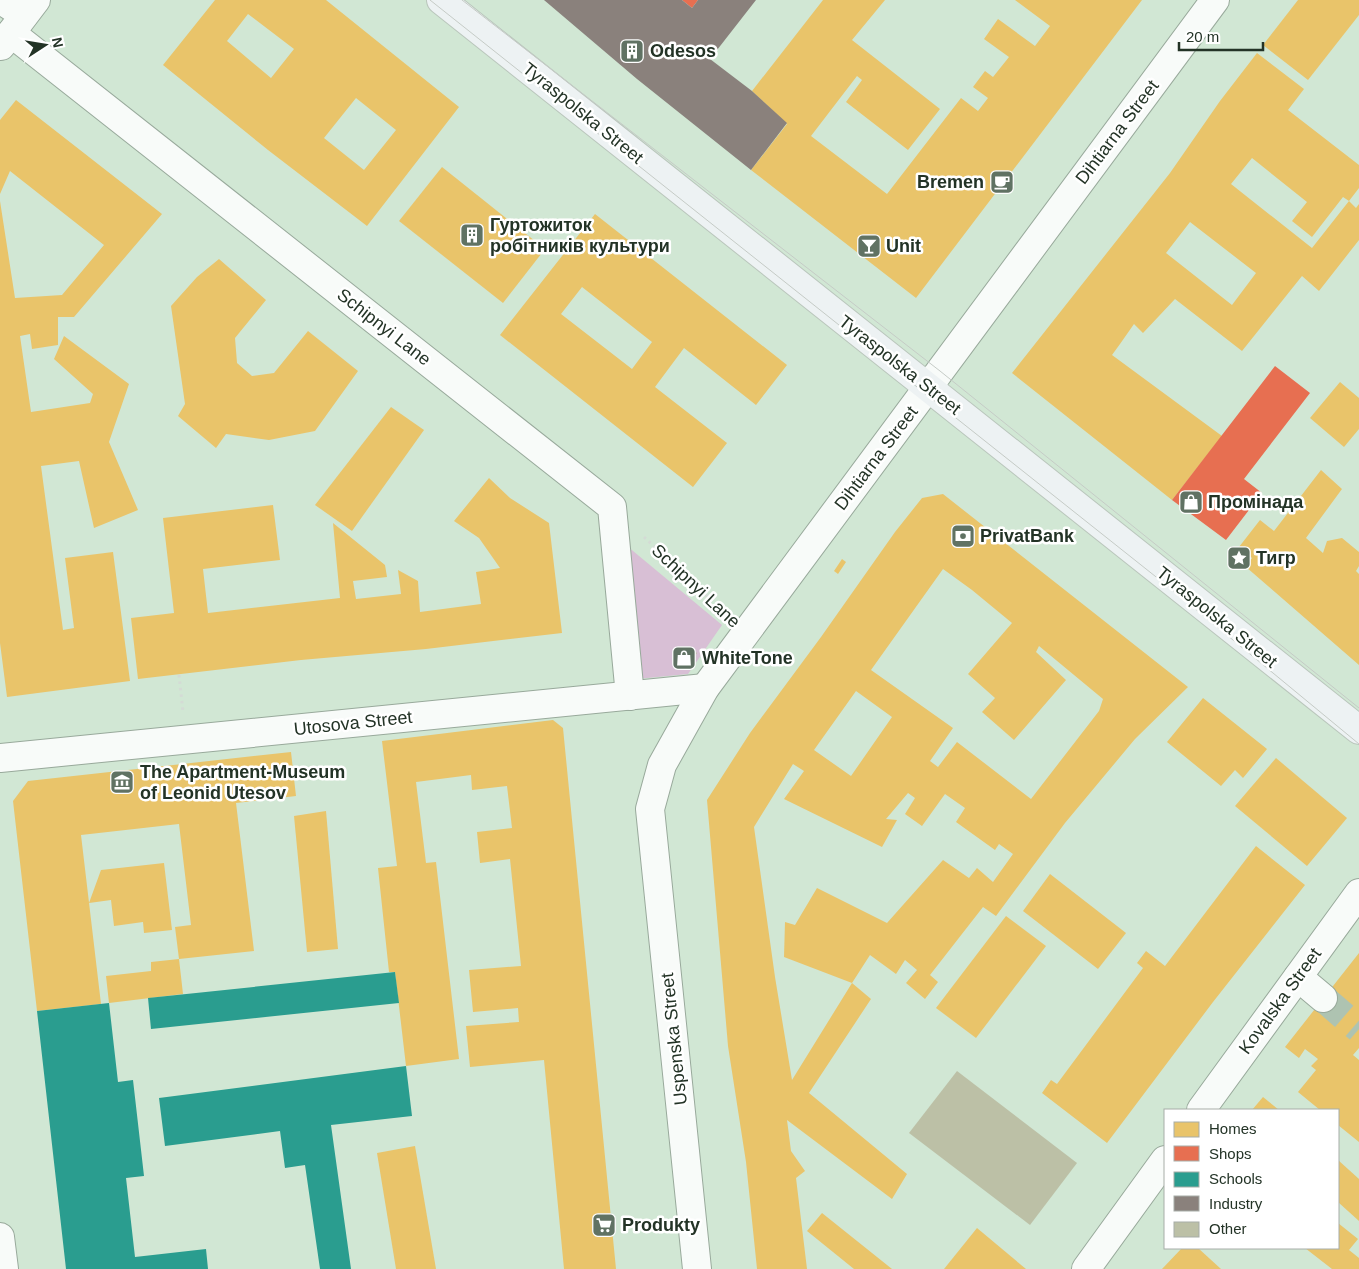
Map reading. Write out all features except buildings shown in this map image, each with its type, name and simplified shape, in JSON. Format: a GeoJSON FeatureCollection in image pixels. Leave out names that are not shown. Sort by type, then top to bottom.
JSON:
{"type":"FeatureCollection","features":[{"type":"Feature","properties":{"kind":"main road","name":"Tyraspolska Street"},"geometry":{"type":"LineString","coordinates":[[442,0],[1359,730]]}},
{"type":"Feature","properties":{"kind":"street","name":"Schipnyi Lane"},"geometry":{"type":"LineString","coordinates":[[1,0],[18,24],[612,507]]}},
{"type":"Feature","properties":{"kind":"street","name":"Dihtiarna Street"},"geometry":{"type":"LineString","coordinates":[[650,809],[662,765],[705,688],[747,634],[1215,0]]}},
{"type":"Feature","properties":{"kind":"street"},"geometry":{"type":"LineString","coordinates":[[612,507],[630,696]]}},
{"type":"Feature","properties":{"kind":"street","name":"Utosova Street"},"geometry":{"type":"LineString","coordinates":[[0,758],[705,688]]}},
{"type":"Feature","properties":{"kind":"street","name":"Uspenska Street"},"geometry":{"type":"LineString","coordinates":[[650,809],[698,1269]]}},
{"type":"Feature","properties":{"kind":"street","name":"Kovalska Street"},"geometry":{"type":"LineString","coordinates":[[1202,1109],[1359,893]]}},
{"type":"Feature","properties":{"kind":"street"},"geometry":{"type":"LineString","coordinates":[[1298,977],[1323,998]]}},
{"type":"Feature","properties":{"kind":"street"},"geometry":{"type":"LineString","coordinates":[[1086,1269],[1164,1161]]}},
{"type":"Feature","properties":{"kind":"street"},"geometry":{"type":"LineString","coordinates":[[0,1237],[4,1269]]}},
{"type":"Feature","properties":{"kind":"path","name":"Schipnyi Lane"},"geometry":{"type":"LineString","coordinates":[[612,507],[747,634]]}},
{"type":"Feature","properties":{"kind":"path"},"geometry":{"type":"LineString","coordinates":[[179,674],[186,740]]}},
{"type":"Feature","properties":{"kind":"shaded area"},"geometry":{"type":"Polygon","coordinates":[[[615,536],[722,625],[688,674],[627,680],[615,536]]]}},
{"type":"Feature","properties":{"kind":"tunnel"},"geometry":{"type":"LineString","coordinates":[[1323,998],[1359,1029]]}},
{"type":"Feature","properties":{"kind":"tram line"},"geometry":{"type":"LineString","coordinates":[[430,0],[1170,588],[1359,744]]}},
{"type":"Feature","properties":{"kind":"tram line"},"geometry":{"type":"LineString","coordinates":[[462,0],[940,371],[1359,708]]}},
{"type":"Feature","properties":{"kind":"place","name":"Odesos"},"geometry":{"type":"Point","coordinates":[632,51]}},
{"type":"Feature","properties":{"kind":"place","name":"Bremen"},"geometry":{"type":"Point","coordinates":[1002,182]}},
{"type":"Feature","properties":{"kind":"place","name":"Гуртожиток робітників культури"},"geometry":{"type":"Point","coordinates":[472,235]}},
{"type":"Feature","properties":{"kind":"place","name":"Unit"},"geometry":{"type":"Point","coordinates":[869,246]}},
{"type":"Feature","properties":{"kind":"place","name":"Промінада"},"geometry":{"type":"Point","coordinates":[1191,502]}},
{"type":"Feature","properties":{"kind":"place","name":"PrivatBank"},"geometry":{"type":"Point","coordinates":[963,536]}},
{"type":"Feature","properties":{"kind":"place","name":"Тигр"},"geometry":{"type":"Point","coordinates":[1239,558]}},
{"type":"Feature","properties":{"kind":"place","name":"WhiteTone"},"geometry":{"type":"Point","coordinates":[684,658]}},
{"type":"Feature","properties":{"kind":"place","name":"The Apartment-Museum of Leonid Utesov"},"geometry":{"type":"Point","coordinates":[122,782]}},
{"type":"Feature","properties":{"kind":"place","name":"Produkty"},"geometry":{"type":"Point","coordinates":[604,1225]}}]}
